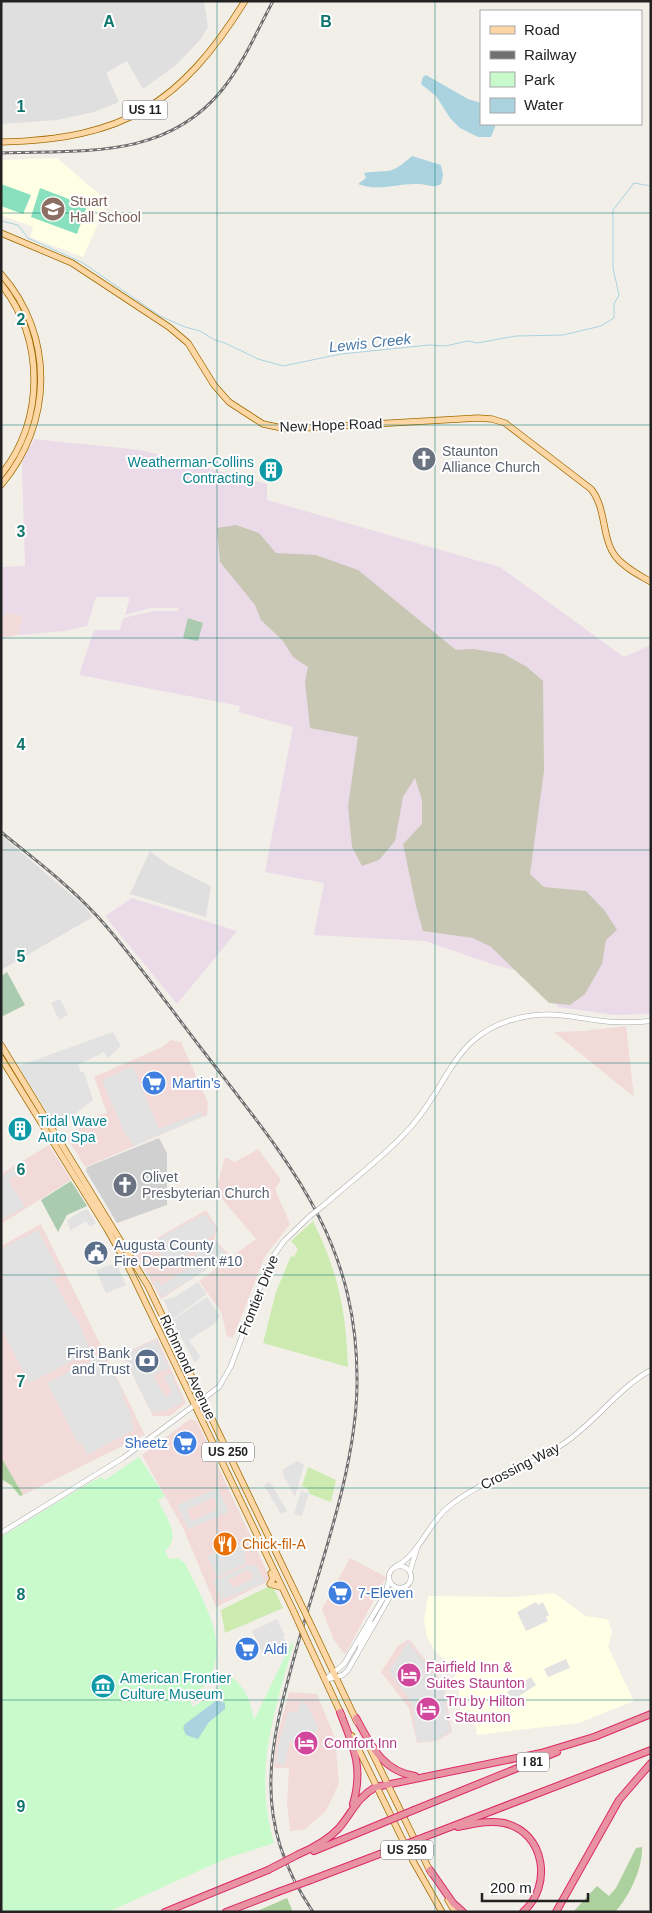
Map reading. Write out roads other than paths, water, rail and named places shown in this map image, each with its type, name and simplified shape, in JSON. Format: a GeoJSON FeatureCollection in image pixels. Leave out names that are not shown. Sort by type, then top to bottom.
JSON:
{"type":"FeatureCollection","features":[{"type":"Feature","properties":{"kind":"highway"},"geometry":{"type":"LineString","coordinates":[[340,1712],[358,1763],[358,1787],[352,1808]]}},
{"type":"Feature","properties":{"kind":"highway","name":"I 81"},"geometry":{"type":"LineString","coordinates":[[165,1912],[268,1870],[299,1855],[651,1714]]}},
{"type":"Feature","properties":{"kind":"highway"},"geometry":{"type":"LineString","coordinates":[[356,1718],[374,1750],[387,1765],[409,1775],[427,1775]]}},
{"type":"Feature","properties":{"kind":"highway"},"geometry":{"type":"LineString","coordinates":[[299,1855],[320,1844],[333,1834],[352,1808],[363,1796],[376,1787],[541,1753],[597,1736]]}},
{"type":"Feature","properties":{"kind":"highway","name":"I 81"},"geometry":{"type":"LineString","coordinates":[[226,1912],[651,1750]]}},
{"type":"Feature","properties":{"kind":"highway"},"geometry":{"type":"LineString","coordinates":[[556,1912],[619,1800],[651,1763]]}},
{"type":"Feature","properties":{"kind":"highway"},"geometry":{"type":"LineString","coordinates":[[437,1832],[475,1823],[492,1822],[510,1826],[525,1834],[538,1853],[542,1873],[538,1891],[533,1901],[523,1912]]}},
{"type":"Feature","properties":{"kind":"highway"},"geometry":{"type":"LineString","coordinates":[[430,1870],[453,1903],[463,1912]]}},
{"type":"Feature","properties":{"kind":"main road","name":"US 11"},"geometry":{"type":"LineString","coordinates":[[1,142],[46,140],[83,134],[114,125],[150,107],[177,87],[201,63],[218,42],[244,1]]}},
{"type":"Feature","properties":{"kind":"main road","name":"New Hope Road"},"geometry":{"type":"LineString","coordinates":[[1,233],[72,263],[174,331],[189,345],[221,394],[240,410],[269,426],[287,429],[478,418],[492,419],[505,423],[534,443],[591,489],[600,503],[614,554],[624,565],[651,582]]}},
{"type":"Feature","properties":{"kind":"main road"},"geometry":{"type":"LineString","coordinates":[[1,274],[18,297],[33,327],[40,354],[42,384],[32,435],[17,465],[1,485]]}},
{"type":"Feature","properties":{"kind":"main road"},"geometry":{"type":"LineString","coordinates":[[1,284],[14,302],[25,326],[33,355],[35,376],[33,403],[27,426],[18,450],[1,475]]}},
{"type":"Feature","properties":{"kind":"main road","name":"Richmond Avenue"},"geometry":{"type":"LineString","coordinates":[[1,1045],[136,1265],[204,1399],[386,1784]]}},
{"type":"Feature","properties":{"kind":"main road","name":"Richmond Avenue"},"geometry":{"type":"LineString","coordinates":[[1,1058],[112,1237],[263,1550],[263,1556],[273,1576],[270,1584],[277,1585],[282,1590],[326,1680]]}},
{"type":"Feature","properties":{"kind":"main road","name":"US 250"},"geometry":{"type":"LineString","coordinates":[[326,1680],[376,1787],[413,1861],[442,1912]]}},
{"type":"Feature","properties":{"kind":"main road","name":"US 250"},"geometry":{"type":"LineString","coordinates":[[386,1784],[430,1870],[455,1912]]}},
{"type":"Feature","properties":{"kind":"street","name":"Frontier Drive"},"geometry":{"type":"LineString","coordinates":[[1,1533],[123,1458],[219,1387],[227,1374],[251,1307],[272,1258],[288,1236],[409,1129],[428,1104],[453,1062],[471,1043],[504,1023],[530,1016],[551,1014],[615,1023],[651,1021]]}},
{"type":"Feature","properties":{"kind":"street","name":"Crossing Way"},"geometry":{"type":"LineString","coordinates":[[396,1566],[406,1560],[418,1546],[431,1525],[445,1510],[472,1491],[550,1453],[566,1442],[629,1384],[651,1370]]}},
{"type":"Feature","properties":{"kind":"street","name":"Crossing Way"},"geometry":{"type":"LineString","coordinates":[[410,1573],[411,1563],[418,1546]]}},
{"type":"Feature","properties":{"kind":"street"},"geometry":{"type":"LineString","coordinates":[[326,1680],[348,1670],[392,1593],[409,1582],[410,1573],[406,1567],[396,1566],[390,1571],[387,1590],[344,1664],[335,1675]]}},
{"type":"Feature","properties":{"kind":"street"},"geometry":{"type":"LineString","coordinates":[[389,1580],[396,1587],[404,1587]]}},
{"type":"Feature","properties":{"kind":"street"},"geometry":{"type":"LineString","coordinates":[[376,1623],[378,1606]]}},
{"type":"Feature","properties":{"kind":"street"},"geometry":{"type":"LineString","coordinates":[[360,1649],[361,1641],[370,1626],[370,1620]]}},
{"type":"Feature","properties":{"kind":"water"},"geometry":{"type":"Polygon","coordinates":[[[426,75],[468,99],[480,103],[480,125],[496,125],[491,137],[478,137],[460,128],[450,118],[436,96],[421,84],[423,77],[426,75]]]}},
{"type":"Feature","properties":{"kind":"water"},"geometry":{"type":"Polygon","coordinates":[[[412,156],[441,165],[443,175],[441,184],[435,186],[411,184],[373,187],[358,184],[366,178],[364,173],[394,169],[412,156]]]}},
{"type":"Feature","properties":{"kind":"water"},"geometry":{"type":"Polygon","coordinates":[[[217,1700],[225,1703],[225,1709],[209,1722],[198,1739],[186,1735],[183,1728],[185,1724],[217,1700]]]}},
{"type":"Feature","properties":{"kind":"waterway","name":"Lewis Creek"},"geometry":{"type":"LineString","coordinates":[[1,221],[18,225],[28,238],[83,263],[160,316],[185,327],[200,331],[215,340],[258,359],[283,366],[341,354],[429,345],[445,346],[468,341],[477,343],[516,336],[563,335],[601,326],[614,318],[614,304],[619,295],[613,268],[613,210],[634,183],[651,186]]}},
{"type":"Feature","properties":{"kind":"railway"},"geometry":{"type":"LineString","coordinates":[[1,153],[62,152],[120,147],[148,140],[175,129],[199,113],[230,80],[273,1]]}},
{"type":"Feature","properties":{"kind":"railway"},"geometry":{"type":"LineString","coordinates":[[1,832],[63,883],[98,917],[139,966],[263,1129],[289,1166],[312,1204],[331,1244],[346,1287],[354,1333],[357,1385],[355,1417],[344,1483],[287,1683],[273,1750],[271,1782],[273,1814],[280,1845],[293,1878],[313,1912]]}},
{"type":"Feature","properties":{"kind":"place","name":"Stuart Hall School"},"geometry":{"type":"Point","coordinates":[53,209]}},
{"type":"Feature","properties":{"kind":"place","name":"Staunton Alliance Church"},"geometry":{"type":"Point","coordinates":[424,459]}},
{"type":"Feature","properties":{"kind":"place","name":"Weatherman-Collins Contracting"},"geometry":{"type":"Point","coordinates":[271,470]}},
{"type":"Feature","properties":{"kind":"place","name":"Martin's"},"geometry":{"type":"Point","coordinates":[154,1083]}},
{"type":"Feature","properties":{"kind":"place","name":"Tidal Wave Auto Spa"},"geometry":{"type":"Point","coordinates":[20,1129]}},
{"type":"Feature","properties":{"kind":"place","name":"Olivet Presbyterian Church"},"geometry":{"type":"Point","coordinates":[125,1185]}},
{"type":"Feature","properties":{"kind":"place","name":"Augusta County Fire Department #10"},"geometry":{"type":"Point","coordinates":[96,1253]}},
{"type":"Feature","properties":{"kind":"place","name":"First Bank and Trust"},"geometry":{"type":"Point","coordinates":[147,1361]}},
{"type":"Feature","properties":{"kind":"place","name":"Sheetz"},"geometry":{"type":"Point","coordinates":[185,1443]}},
{"type":"Feature","properties":{"kind":"place","name":"Chick-fil-A"},"geometry":{"type":"Point","coordinates":[225,1544]}},
{"type":"Feature","properties":{"kind":"place","name":"7-Eleven"},"geometry":{"type":"Point","coordinates":[340,1593]}},
{"type":"Feature","properties":{"kind":"place","name":"Aldi"},"geometry":{"type":"Point","coordinates":[247,1649]}},
{"type":"Feature","properties":{"kind":"place","name":"Fairfield Inn & Suites Staunton"},"geometry":{"type":"Point","coordinates":[409,1675]}},
{"type":"Feature","properties":{"kind":"place","name":"American Frontier Culture Museum"},"geometry":{"type":"Point","coordinates":[103,1686]}},
{"type":"Feature","properties":{"kind":"place","name":"Tru by Hilton - Staunton"},"geometry":{"type":"Point","coordinates":[428,1709]}},
{"type":"Feature","properties":{"kind":"place","name":"Comfort Inn"},"geometry":{"type":"Point","coordinates":[306,1743]}}]}
